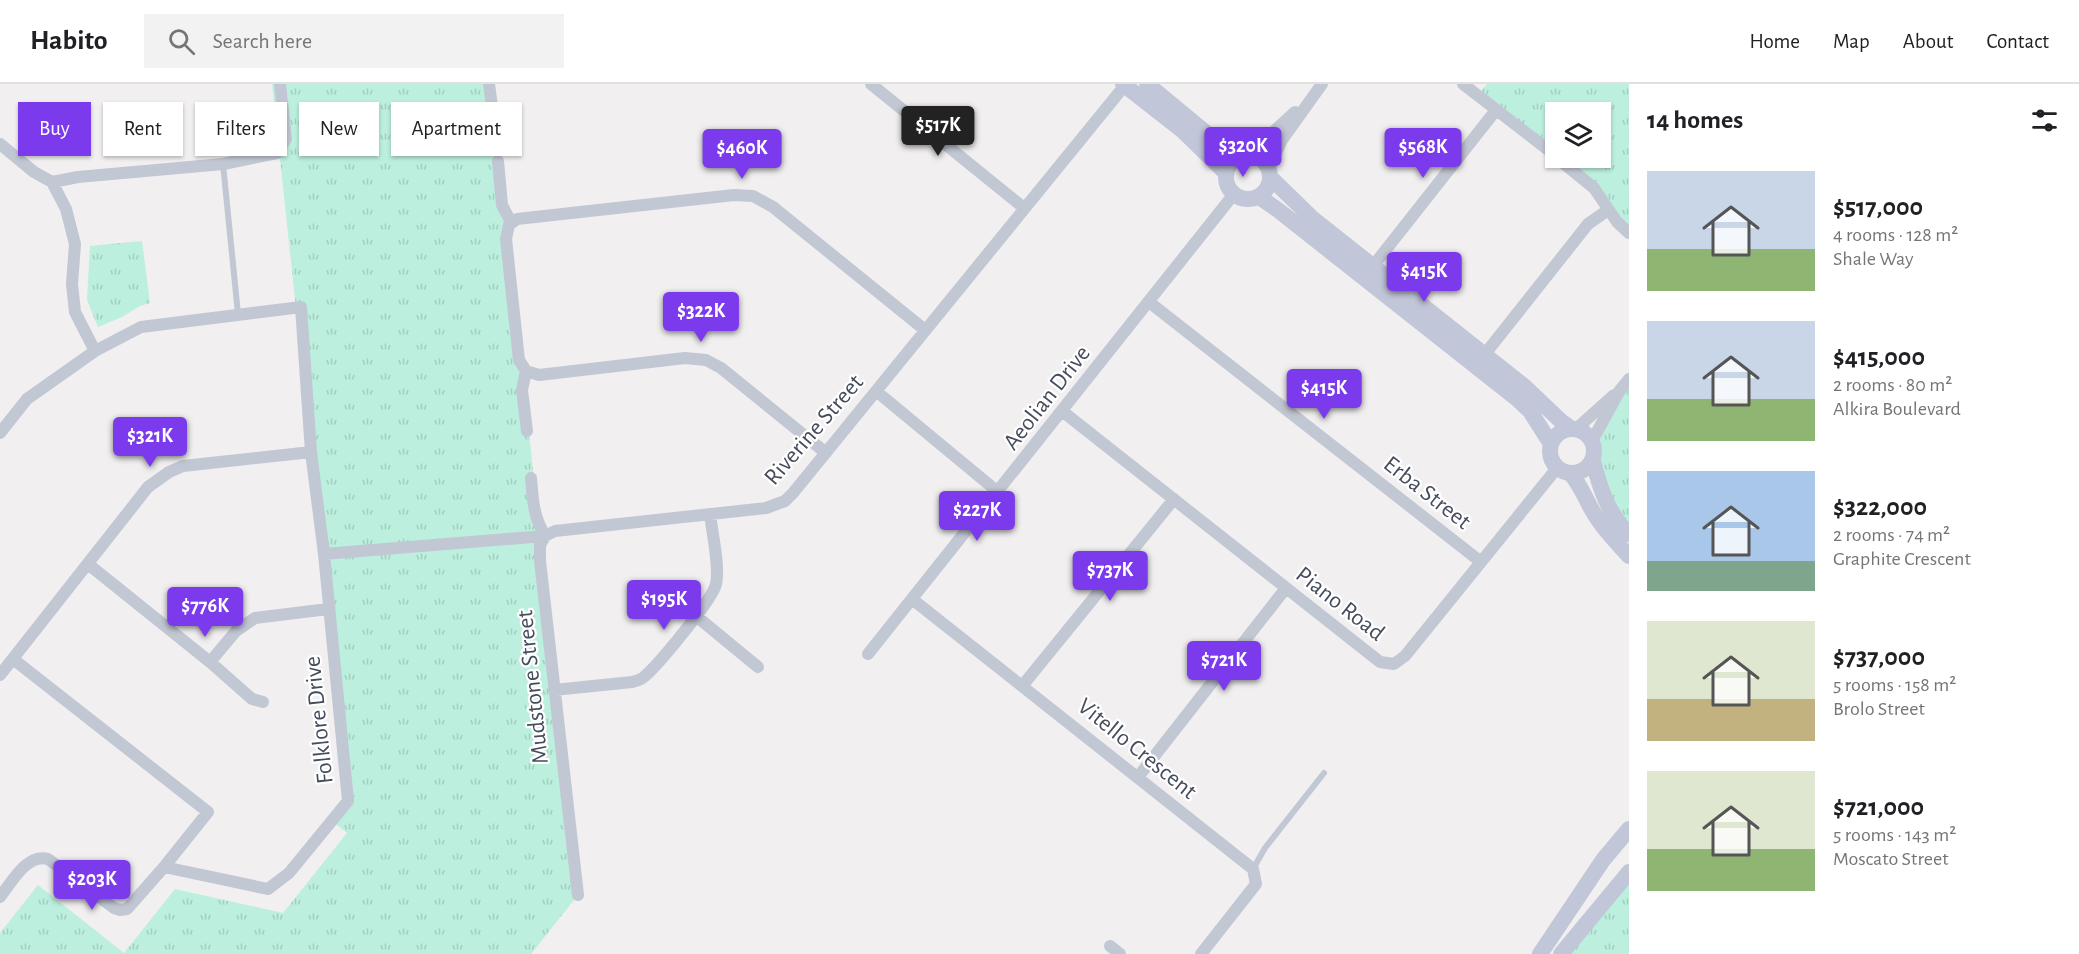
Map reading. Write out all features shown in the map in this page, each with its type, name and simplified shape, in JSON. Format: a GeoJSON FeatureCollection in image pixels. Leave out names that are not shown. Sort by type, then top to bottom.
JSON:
{"type":"FeatureCollection","features":[{"type":"Feature","properties":{"kind":"street"},"geometry":{"type":"LineString","coordinates":[[52,182],[78,177],[223,164],[278,153],[286,139],[279,84]]}},
{"type":"Feature","properties":{"kind":"street"},"geometry":{"type":"LineString","coordinates":[[489,84],[491,102]]}},
{"type":"Feature","properties":{"kind":"street"},"geometry":{"type":"LineString","coordinates":[[871,84],[1024,208]]}},
{"type":"Feature","properties":{"kind":"street"},"geometry":{"type":"LineString","coordinates":[[1124,84],[1183,131],[1226,173]]}},
{"type":"Feature","properties":{"kind":"street","name":"Riverine Street"},"geometry":{"type":"LineString","coordinates":[[324,554],[545,536],[555,531],[766,508],[785,501],[794,494],[1124,84]]}},
{"type":"Feature","properties":{"kind":"street"},"geometry":{"type":"LineString","coordinates":[[1147,84],[1211,137],[1244,155],[1260,158],[1312,218],[1485,354],[1574,429],[1583,431],[1595,447],[1593,461],[1600,491],[1613,514],[1629,534]]}},
{"type":"Feature","properties":{"kind":"street"},"geometry":{"type":"LineString","coordinates":[[1311,97],[1228,166],[1226,173],[1228,187],[1234,194],[1245,199],[1259,197],[1269,186],[1270,172],[1282,140],[1322,84]]}},
{"type":"Feature","properties":{"kind":"street"},"geometry":{"type":"LineString","coordinates":[[1463,84],[1545,148]]}},
{"type":"Feature","properties":{"kind":"street"},"geometry":{"type":"LineString","coordinates":[[1373,266],[1496,110]]}},
{"type":"Feature","properties":{"kind":"street"},"geometry":{"type":"LineString","coordinates":[[0,144],[34,172],[52,182],[66,209],[75,244],[72,284],[75,312],[95,351]]}},
{"type":"Feature","properties":{"kind":"street"},"geometry":{"type":"LineString","coordinates":[[498,161],[502,205],[511,222]]}},
{"type":"Feature","properties":{"kind":"street"},"geometry":{"type":"LineString","coordinates":[[1569,168],[1594,188],[1608,210],[1629,233]]}},
{"type":"Feature","properties":{"kind":"street","name":"Aeolian Drive"},"geometry":{"type":"LineString","coordinates":[[868,654],[1234,194]]}},
{"type":"Feature","properties":{"kind":"street"},"geometry":{"type":"LineString","coordinates":[[826,453],[721,368],[706,360],[685,358],[539,375],[526,371],[519,360],[512,300],[506,239],[507,228],[511,222],[535,216],[734,195],[753,196],[773,207],[925,330]]}},
{"type":"Feature","properties":{"kind":"street"},"geometry":{"type":"LineString","coordinates":[[1259,197],[1530,411],[1551,444],[1551,458],[1580,485],[1595,515],[1629,556]]}},
{"type":"Feature","properties":{"kind":"street"},"geometry":{"type":"LineString","coordinates":[[1485,354],[1588,224],[1608,210]]}},
{"type":"Feature","properties":{"kind":"street","name":"Erba Street"},"geometry":{"type":"LineString","coordinates":[[1149,302],[1480,562]]}},
{"type":"Feature","properties":{"kind":"street","name":"Folklore Drive"},"geometry":{"type":"LineString","coordinates":[[0,433],[27,399],[95,351],[141,327],[301,307],[311,452],[324,554],[348,801],[289,873],[268,889],[164,867]]}},
{"type":"Feature","properties":{"kind":"street"},"geometry":{"type":"LineString","coordinates":[[526,371],[522,390],[527,431]]}},
{"type":"Feature","properties":{"kind":"street"},"geometry":{"type":"LineString","coordinates":[[1551,444],[1559,433],[1574,429],[1620,390],[1629,379]]}},
{"type":"Feature","properties":{"kind":"street"},"geometry":{"type":"LineString","coordinates":[[1592,441],[1620,390]]}},
{"type":"Feature","properties":{"kind":"street"},"geometry":{"type":"LineString","coordinates":[[876,392],[998,492]]}},
{"type":"Feature","properties":{"kind":"street","name":"Piano Road"},"geometry":{"type":"LineString","coordinates":[[1062,411],[1380,662],[1394,664],[1405,656],[1480,562],[1564,471]]}},
{"type":"Feature","properties":{"kind":"street"},"geometry":{"type":"LineString","coordinates":[[0,675],[148,488],[170,472],[183,466],[311,452]]}},
{"type":"Feature","properties":{"kind":"street"},"geometry":{"type":"LineString","coordinates":[[1564,471],[1584,471],[1593,461]]}},
{"type":"Feature","properties":{"kind":"street","name":"Mudstone Street"},"geometry":{"type":"LineString","coordinates":[[531,478],[536,518],[545,536],[540,551],[578,895]]}},
{"type":"Feature","properties":{"kind":"street"},"geometry":{"type":"LineString","coordinates":[[1023,686],[1174,499]]}},
{"type":"Feature","properties":{"kind":"street"},"geometry":{"type":"LineString","coordinates":[[554,690],[639,681],[650,672],[709,599],[717,583],[710,514]]}},
{"type":"Feature","properties":{"kind":"street"},"geometry":{"type":"LineString","coordinates":[[88,564],[210,662],[252,699],[263,702]]}},
{"type":"Feature","properties":{"kind":"street"},"geometry":{"type":"LineString","coordinates":[[1138,777],[1286,588]]}},
{"type":"Feature","properties":{"kind":"street","name":"Vitello Crescent"},"geometry":{"type":"LineString","coordinates":[[912,599],[1253,869]]}},
{"type":"Feature","properties":{"kind":"street"},"geometry":{"type":"LineString","coordinates":[[210,662],[236,631],[255,618],[328,609]]}},
{"type":"Feature","properties":{"kind":"street"},"geometry":{"type":"LineString","coordinates":[[696,616],[758,667]]}},
{"type":"Feature","properties":{"kind":"street"},"geometry":{"type":"LineString","coordinates":[[0,897],[28,863],[35,858],[42,857],[48,858],[114,908],[127,909],[208,812],[13,659]]}},
{"type":"Feature","properties":{"kind":"street"},"geometry":{"type":"LineString","coordinates":[[1540,954],[1603,860],[1629,829]]}},
{"type":"Feature","properties":{"kind":"street"},"geometry":{"type":"LineString","coordinates":[[1201,954],[1256,884],[1253,869]]}},
{"type":"Feature","properties":{"kind":"street"},"geometry":{"type":"LineString","coordinates":[[1561,954],[1629,872]]}},
{"type":"Feature","properties":{"kind":"street"},"geometry":{"type":"LineString","coordinates":[[1110,946],[1120,954]]}},
{"type":"Feature","properties":{"kind":"lane"},"geometry":{"type":"LineString","coordinates":[[223,164],[238,314]]}},
{"type":"Feature","properties":{"kind":"lane"},"geometry":{"type":"LineString","coordinates":[[1253,869],[1265,848],[1324,773]]}},
{"type":"Feature","properties":{"kind":"green space"},"geometry":{"type":"Polygon","coordinates":[[[272,84],[492,84],[494,102],[391,102],[391,156],[500,156],[578,895],[531,954],[0,954],[0,933],[38,885],[124,953],[175,889],[283,913],[347,833],[332,821],[348,794],[280,156],[287,156],[287,102],[274,102],[272,84]]]}},
{"type":"Feature","properties":{"kind":"green space"},"geometry":{"type":"Polygon","coordinates":[[[1487,84],[1629,84],[1629,228],[1597,185],[1577,168],[1611,168],[1611,102],[1545,102],[1545,142],[1481,91],[1487,84]]]}},
{"type":"Feature","properties":{"kind":"green space"},"geometry":{"type":"Polygon","coordinates":[[[142,241],[150,303],[98,327],[87,300],[90,246],[142,241]]]}},
{"type":"Feature","properties":{"kind":"green space"},"geometry":{"type":"Polygon","coordinates":[[[1629,383],[1629,531],[1596,461],[1595,441],[1629,383]]]}},
{"type":"Feature","properties":{"kind":"green space"},"geometry":{"type":"Polygon","coordinates":[[[1629,882],[1629,954],[1570,954],[1629,882]]]}}]}
